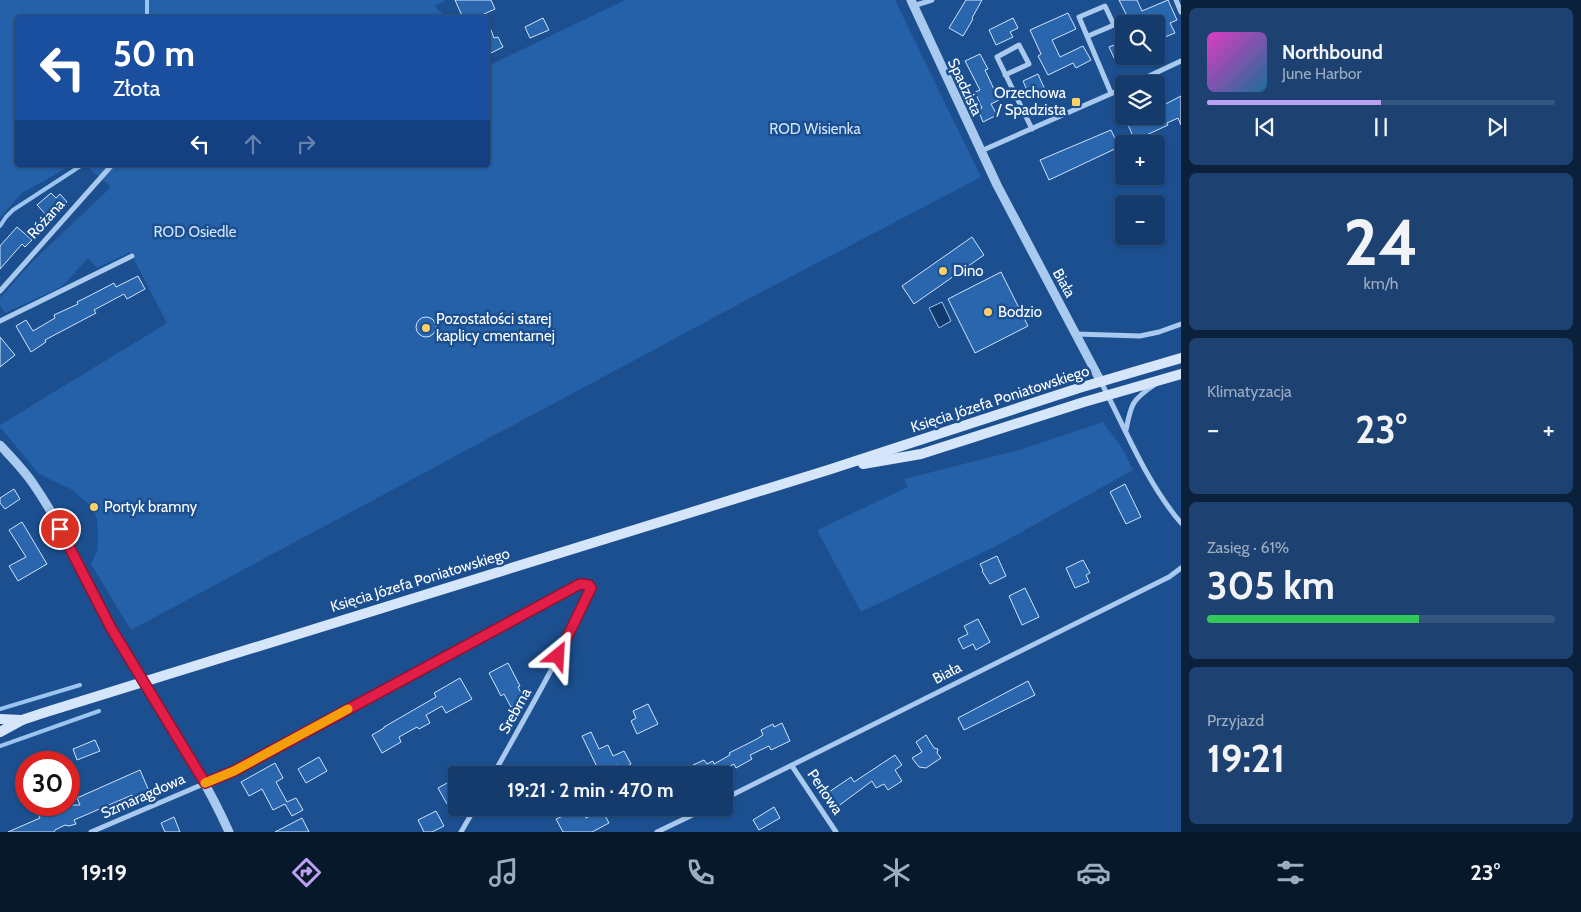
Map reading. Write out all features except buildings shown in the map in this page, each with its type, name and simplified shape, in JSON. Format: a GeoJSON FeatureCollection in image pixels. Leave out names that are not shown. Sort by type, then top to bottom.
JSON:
{"type":"FeatureCollection","features":[{"type":"Feature","properties":{"kind":"main road","name":"Księcia Józefa Poniatowskiego"},"geometry":{"type":"LineString","coordinates":[[0,732],[22,720],[828,470],[1181,358]]}},
{"type":"Feature","properties":{"kind":"main road","name":"Księcia Józefa Poniatowskiego"},"geometry":{"type":"LineString","coordinates":[[828,470],[921,454],[1181,374]]}},
{"type":"Feature","properties":{"kind":"main road","name":"Księcia Józefa Poniatowskiego"},"geometry":{"type":"LineString","coordinates":[[0,719],[22,720]]}},
{"type":"Feature","properties":{"kind":"street"},"geometry":{"type":"LineString","coordinates":[[912,3],[932,0]]}},
{"type":"Feature","properties":{"kind":"street"},"geometry":{"type":"LineString","coordinates":[[1176,0],[1181,12]]}},
{"type":"Feature","properties":{"kind":"street","name":"Spadzista"},"geometry":{"type":"LineString","coordinates":[[912,3],[997,185]]}},
{"type":"Feature","properties":{"kind":"street"},"geometry":{"type":"LineString","coordinates":[[1088,36],[1114,25],[1105,6],[1079,17],[1111,94]]}},
{"type":"Feature","properties":{"kind":"street"},"geometry":{"type":"LineString","coordinates":[[1005,75],[1029,64],[1019,45],[997,57],[1005,75],[1032,129]]}},
{"type":"Feature","properties":{"kind":"street"},"geometry":{"type":"LineString","coordinates":[[1151,75],[1181,61]]}},
{"type":"Feature","properties":{"kind":"street"},"geometry":{"type":"LineString","coordinates":[[981,152],[1115,92]]}},
{"type":"Feature","properties":{"kind":"street","name":"Różana"},"geometry":{"type":"LineString","coordinates":[[0,291],[110,167]]}},
{"type":"Feature","properties":{"kind":"street","name":"Biała"},"geometry":{"type":"LineString","coordinates":[[997,185],[1108,395],[1148,477],[1181,523]]}},
{"type":"Feature","properties":{"kind":"street"},"geometry":{"type":"LineString","coordinates":[[0,321],[132,256]]}},
{"type":"Feature","properties":{"kind":"street"},"geometry":{"type":"LineString","coordinates":[[1076,334],[1140,336],[1181,324]]}},
{"type":"Feature","properties":{"kind":"street"},"geometry":{"type":"LineString","coordinates":[[1126,431],[1133,403],[1144,392],[1160,381]]}},
{"type":"Feature","properties":{"kind":"street"},"geometry":{"type":"LineString","coordinates":[[0,445],[34,484],[42,497],[80,565],[111,628],[205,783],[229,832]]}},
{"type":"Feature","properties":{"kind":"street","name":"Biała"},"geometry":{"type":"LineString","coordinates":[[733,795],[1169,577],[1181,568]]}},
{"type":"Feature","properties":{"kind":"street","name":"Srebrna"},"geometry":{"type":"LineString","coordinates":[[498,766],[543,686],[581,612],[591,588],[589,585],[580,584]]}},
{"type":"Feature","properties":{"kind":"street","name":"Szmaragdowa"},"geometry":{"type":"LineString","coordinates":[[91,832],[234,771],[580,584]]}},
{"type":"Feature","properties":{"kind":"street","name":"Perłowa"},"geometry":{"type":"LineString","coordinates":[[792,766],[836,832]]}},
{"type":"Feature","properties":{"kind":"street"},"geometry":{"type":"LineString","coordinates":[[461,832],[470,816]]}},
{"type":"Feature","properties":{"kind":"street"},"geometry":{"type":"LineString","coordinates":[[657,832],[690,816]]}},
{"type":"Feature","properties":{"kind":"green space"},"geometry":{"type":"Polygon","coordinates":[[[0,0],[444,0],[444,2],[434,6],[444,15],[15,15],[15,167],[68,167],[22,193],[0,218],[0,0]]]}},
{"type":"Feature","properties":{"kind":"green space"},"geometry":{"type":"Polygon","coordinates":[[[625,0],[895,0],[981,177],[756,295],[131,630],[91,564],[97,551],[98,540],[97,519],[92,507],[71,489],[39,474],[0,425],[167,323],[130,252],[97,268],[88,258],[61,287],[5,313],[0,305],[0,298],[32,262],[111,187],[87,167],[490,167],[490,65],[625,0]]]}},
{"type":"Feature","properties":{"kind":"green space"},"geometry":{"type":"Polygon","coordinates":[[[1103,422],[1122,448],[1133,470],[998,545],[861,612],[817,530],[908,487],[904,479],[1019,450],[1103,422]]]}},
{"type":"Feature","properties":{"kind":"shaded area"},"geometry":{"type":"Polygon","coordinates":[[[942,302],[951,321],[939,328],[929,308],[942,302]]]}},
{"type":"Feature","properties":{"kind":"waterway"},"geometry":{"type":"LineString","coordinates":[[147,0],[147,15]]}},
{"type":"Feature","properties":{"kind":"waterway"},"geometry":{"type":"LineString","coordinates":[[0,226],[13,210],[79,167]]}},
{"type":"Feature","properties":{"kind":"waterway"},"geometry":{"type":"LineString","coordinates":[[0,709],[80,685]]}},
{"type":"Feature","properties":{"kind":"waterway"},"geometry":{"type":"LineString","coordinates":[[0,746],[99,711]]}},
{"type":"Feature","properties":{"kind":"slow traffic"},"geometry":{"type":"LineString","coordinates":[[205,783],[234,771],[348,709]]}},
{"type":"Feature","properties":{"kind":"place","name":"Orzechowa / Spadzista"},"geometry":{"type":"Point","coordinates":[1076,102]}},
{"type":"Feature","properties":{"kind":"place","name":"Dino"},"geometry":{"type":"Point","coordinates":[943,271]}},
{"type":"Feature","properties":{"kind":"place","name":"Bodzio"},"geometry":{"type":"Point","coordinates":[988,312]}},
{"type":"Feature","properties":{"kind":"place","name":"Pozostałości starej kaplicy cmentarnej"},"geometry":{"type":"Point","coordinates":[426,328]}},
{"type":"Feature","properties":{"kind":"place","name":"Portyk bramny"},"geometry":{"type":"Point","coordinates":[94,507]}},
{"type":"Feature","properties":{"kind":"route"},"geometry":{"type":"LineString","coordinates":[[60,529],[111,628],[205,783],[234,771],[585,583],[591,588],[558,656]]}},
{"type":"Feature","properties":{"kind":"park label","name":"ROD Wisienka"},"geometry":{"type":"Point","coordinates":[815,129]}},
{"type":"Feature","properties":{"kind":"park label","name":"ROD Osiedle"},"geometry":{"type":"Point","coordinates":[195,232]}}]}
